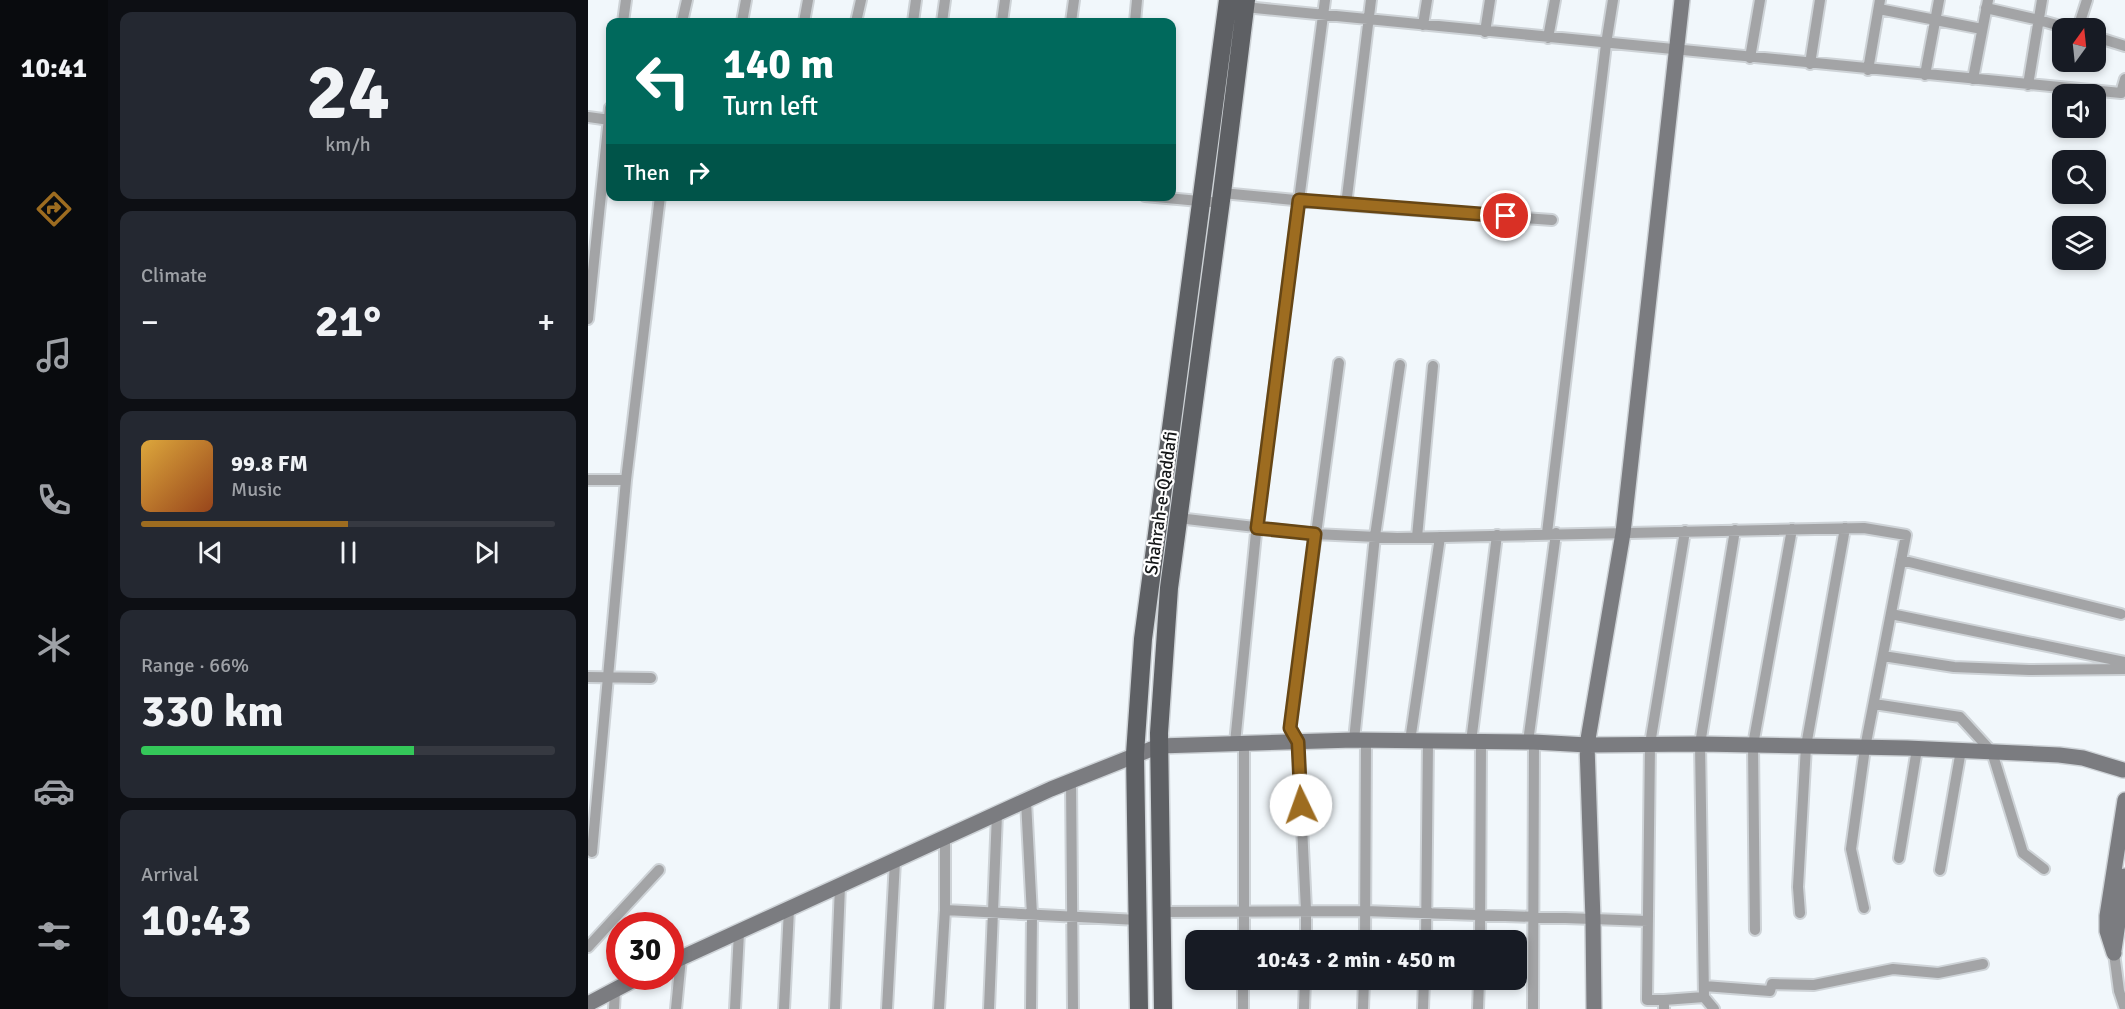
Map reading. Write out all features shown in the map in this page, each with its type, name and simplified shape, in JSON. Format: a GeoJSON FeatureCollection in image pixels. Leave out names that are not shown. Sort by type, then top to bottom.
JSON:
{"type":"FeatureCollection","features":[{"type":"Feature","properties":{"kind":"main road","name":"Shahrah-e-Qaddafi"},"geometry":{"type":"LineString","coordinates":[[1139,1009],[1135,754],[1143,639],[1228,0]]}},
{"type":"Feature","properties":{"kind":"main road","name":"Shahrah-e-Qaddafi"},"geometry":{"type":"LineString","coordinates":[[1163,1009],[1159,746],[1169,588],[1222,198],[1245,4]]}},
{"type":"Feature","properties":{"kind":"street"},"geometry":{"type":"LineString","coordinates":[[623,18],[626,0]]}},
{"type":"Feature","properties":{"kind":"street"},"geometry":{"type":"LineString","coordinates":[[683,18],[687,0]]}},
{"type":"Feature","properties":{"kind":"street"},"geometry":{"type":"LineString","coordinates":[[743,18],[746,0]]}},
{"type":"Feature","properties":{"kind":"street"},"geometry":{"type":"LineString","coordinates":[[805,18],[808,0]]}},
{"type":"Feature","properties":{"kind":"street"},"geometry":{"type":"LineString","coordinates":[[857,18],[861,0]]}},
{"type":"Feature","properties":{"kind":"street"},"geometry":{"type":"LineString","coordinates":[[914,18],[916,0]]}},
{"type":"Feature","properties":{"kind":"street"},"geometry":{"type":"LineString","coordinates":[[943,18],[945,0]]}},
{"type":"Feature","properties":{"kind":"street"},"geometry":{"type":"LineString","coordinates":[[1003,18],[1005,0]]}},
{"type":"Feature","properties":{"kind":"street"},"geometry":{"type":"LineString","coordinates":[[1072,18],[1074,0]]}},
{"type":"Feature","properties":{"kind":"street"},"geometry":{"type":"LineString","coordinates":[[1135,18],[1137,0]]}},
{"type":"Feature","properties":{"kind":"street"},"geometry":{"type":"LineString","coordinates":[[1244,930],[1240,743],[1257,528],[1325,0]]}},
{"type":"Feature","properties":{"kind":"street"},"geometry":{"type":"LineString","coordinates":[[1346,205],[1371,0]]}},
{"type":"Feature","properties":{"kind":"street"},"geometry":{"type":"LineString","coordinates":[[1423,26],[1427,0]]}},
{"type":"Feature","properties":{"kind":"street"},"geometry":{"type":"LineString","coordinates":[[1485,32],[1490,0]]}},
{"type":"Feature","properties":{"kind":"street"},"geometry":{"type":"LineString","coordinates":[[1548,38],[1555,0]]}},
{"type":"Feature","properties":{"kind":"street"},"geometry":{"type":"LineString","coordinates":[[1533,1009],[1531,742],[1551,533],[1606,44],[1613,0]]}},
{"type":"Feature","properties":{"kind":"street"},"geometry":{"type":"LineString","coordinates":[[1594,1009],[1587,745],[1623,533],[1682,0]]}},
{"type":"Feature","properties":{"kind":"street"},"geometry":{"type":"LineString","coordinates":[[1750,58],[1761,0]]}},
{"type":"Feature","properties":{"kind":"street"},"geometry":{"type":"LineString","coordinates":[[1810,64],[1820,0]]}},
{"type":"Feature","properties":{"kind":"street"},"geometry":{"type":"LineString","coordinates":[[1925,75],[1939,0]]}},
{"type":"Feature","properties":{"kind":"street"},"geometry":{"type":"LineString","coordinates":[[2028,85],[2042,0]]}},
{"type":"Feature","properties":{"kind":"street"},"geometry":{"type":"LineString","coordinates":[[2081,18],[2087,0]]}},
{"type":"Feature","properties":{"kind":"street"},"geometry":{"type":"LineString","coordinates":[[1245,4],[1423,26],[2121,93],[2125,78]]}},
{"type":"Feature","properties":{"kind":"street"},"geometry":{"type":"LineString","coordinates":[[1973,79],[1987,4],[2052,24]]}},
{"type":"Feature","properties":{"kind":"street"},"geometry":{"type":"LineString","coordinates":[[1868,70],[1880,5],[1935,20],[1982,29]]}},
{"type":"Feature","properties":{"kind":"street"},"geometry":{"type":"LineString","coordinates":[[2106,40],[2125,46]]}},
{"type":"Feature","properties":{"kind":"street"},"geometry":{"type":"LineString","coordinates":[[588,117],[606,116]]}},
{"type":"Feature","properties":{"kind":"street"},"geometry":{"type":"LineString","coordinates":[[588,319],[606,153]]}},
{"type":"Feature","properties":{"kind":"street"},"geometry":{"type":"LineString","coordinates":[[1176,199],[1202,201],[1222,198],[1299,200],[1552,219]]}},
{"type":"Feature","properties":{"kind":"street"},"geometry":{"type":"LineString","coordinates":[[592,852],[626,480],[659,201]]}},
{"type":"Feature","properties":{"kind":"street"},"geometry":{"type":"LineString","coordinates":[[1306,930],[1298,742],[1290,728],[1339,363]]}},
{"type":"Feature","properties":{"kind":"street"},"geometry":{"type":"LineString","coordinates":[[1365,930],[1360,740],[1375,536],[1400,365]]}},
{"type":"Feature","properties":{"kind":"street"},"geometry":{"type":"LineString","coordinates":[[1417,537],[1433,366]]}},
{"type":"Feature","properties":{"kind":"street"},"geometry":{"type":"LineString","coordinates":[[588,480],[626,480]]}},
{"type":"Feature","properties":{"kind":"street"},"geometry":{"type":"LineString","coordinates":[[1178,518],[1315,534],[1417,537],[1845,528],[1864,528],[1906,535],[1865,748],[1851,849],[1864,908]]}},
{"type":"Feature","properties":{"kind":"street"},"geometry":{"type":"LineString","coordinates":[[1800,913],[1798,887],[1806,746],[1845,528]]}},
{"type":"Feature","properties":{"kind":"street"},"geometry":{"type":"LineString","coordinates":[[1755,930],[1753,745],[1792,529]]}},
{"type":"Feature","properties":{"kind":"street"},"geometry":{"type":"LineString","coordinates":[[1714,1009],[1704,998],[1700,744],[1735,530]]}},
{"type":"Feature","properties":{"kind":"street"},"geometry":{"type":"LineString","coordinates":[[1685,531],[1650,744],[1647,1000],[1664,1004],[1704,998]]}},
{"type":"Feature","properties":{"kind":"street"},"geometry":{"type":"LineString","coordinates":[[1480,930],[1476,742],[1497,535]]}},
{"type":"Feature","properties":{"kind":"street"},"geometry":{"type":"LineString","coordinates":[[1410,741],[1440,537]]}},
{"type":"Feature","properties":{"kind":"street"},"geometry":{"type":"LineString","coordinates":[[1901,560],[2121,614]]}},
{"type":"Feature","properties":{"kind":"street"},"geometry":{"type":"LineString","coordinates":[[1891,614],[2125,662]]}},
{"type":"Feature","properties":{"kind":"street"},"geometry":{"type":"LineString","coordinates":[[1883,656],[1954,667],[2029,670],[2125,669]]}},
{"type":"Feature","properties":{"kind":"street"},"geometry":{"type":"LineString","coordinates":[[588,677],[651,678]]}},
{"type":"Feature","properties":{"kind":"street"},"geometry":{"type":"LineString","coordinates":[[1874,704],[1960,717],[1992,752],[2023,853],[2044,869]]}},
{"type":"Feature","properties":{"kind":"street"},"geometry":{"type":"LineString","coordinates":[[684,957],[1026,801],[1159,746],[1360,740],[1961,750],[2071,756],[2124,774]]}},
{"type":"Feature","properties":{"kind":"street"},"geometry":{"type":"LineString","coordinates":[[1426,930],[1428,741]]}},
{"type":"Feature","properties":{"kind":"street"},"geometry":{"type":"LineString","coordinates":[[1899,858],[1917,749]]}},
{"type":"Feature","properties":{"kind":"street"},"geometry":{"type":"LineString","coordinates":[[1940,870],[1961,750]]}},
{"type":"Feature","properties":{"kind":"street"},"geometry":{"type":"LineString","coordinates":[[1071,781],[1073,1009]]}},
{"type":"Feature","properties":{"kind":"street"},"geometry":{"type":"LineString","coordinates":[[2118,949],[2107,931],[2107,916],[2125,800]]}},
{"type":"Feature","properties":{"kind":"street"},"geometry":{"type":"LineString","coordinates":[[1026,801],[1032,915],[1030,1009]]}},
{"type":"Feature","properties":{"kind":"street"},"geometry":{"type":"LineString","coordinates":[[989,1009],[998,814]]}},
{"type":"Feature","properties":{"kind":"street"},"geometry":{"type":"LineString","coordinates":[[939,1009],[945,910],[945,838]]}},
{"type":"Feature","properties":{"kind":"street"},"geometry":{"type":"LineString","coordinates":[[887,1009],[895,861]]}},
{"type":"Feature","properties":{"kind":"street"},"geometry":{"type":"LineString","coordinates":[[588,947],[659,870]]}},
{"type":"Feature","properties":{"kind":"street"},"geometry":{"type":"LineString","coordinates":[[2125,876],[2118,949],[2119,991],[2125,1009]]}},
{"type":"Feature","properties":{"kind":"street"},"geometry":{"type":"LineString","coordinates":[[835,1009],[840,886]]}},
{"type":"Feature","properties":{"kind":"street"},"geometry":{"type":"LineString","coordinates":[[784,1009],[789,909]]}},
{"type":"Feature","properties":{"kind":"street"},"geometry":{"type":"LineString","coordinates":[[945,910],[1138,920]]}},
{"type":"Feature","properties":{"kind":"street"},"geometry":{"type":"LineString","coordinates":[[1161,912],[1365,911],[1648,921]]}},
{"type":"Feature","properties":{"kind":"street"},"geometry":{"type":"LineString","coordinates":[[735,1009],[740,932]]}},
{"type":"Feature","properties":{"kind":"street"},"geometry":{"type":"LineString","coordinates":[[1704,986],[1770,991],[1772,984],[1814,985],[1893,969],[1938,973],[1983,964]]}},
{"type":"Feature","properties":{"kind":"street"},"geometry":{"type":"LineString","coordinates":[[588,1004],[615,990]]}},
{"type":"Feature","properties":{"kind":"street"},"geometry":{"type":"LineString","coordinates":[[614,1009],[615,990]]}},
{"type":"Feature","properties":{"kind":"street"},"geometry":{"type":"LineString","coordinates":[[676,990],[676,1009]]}},
{"type":"Feature","properties":{"kind":"street"},"geometry":{"type":"LineString","coordinates":[[1243,990],[1243,1009]]}},
{"type":"Feature","properties":{"kind":"street"},"geometry":{"type":"LineString","coordinates":[[1304,1009],[1305,990]]}},
{"type":"Feature","properties":{"kind":"street"},"geometry":{"type":"LineString","coordinates":[[1363,1009],[1364,990]]}},
{"type":"Feature","properties":{"kind":"street"},"geometry":{"type":"LineString","coordinates":[[1423,1009],[1424,990]]}},
{"type":"Feature","properties":{"kind":"street"},"geometry":{"type":"LineString","coordinates":[[1478,1009],[1479,990]]}},
{"type":"Feature","properties":{"kind":"route"},"geometry":{"type":"LineString","coordinates":[[1301,805],[1298,742],[1290,728],[1315,534],[1257,528],[1299,200],[1506,216]]}}]}
